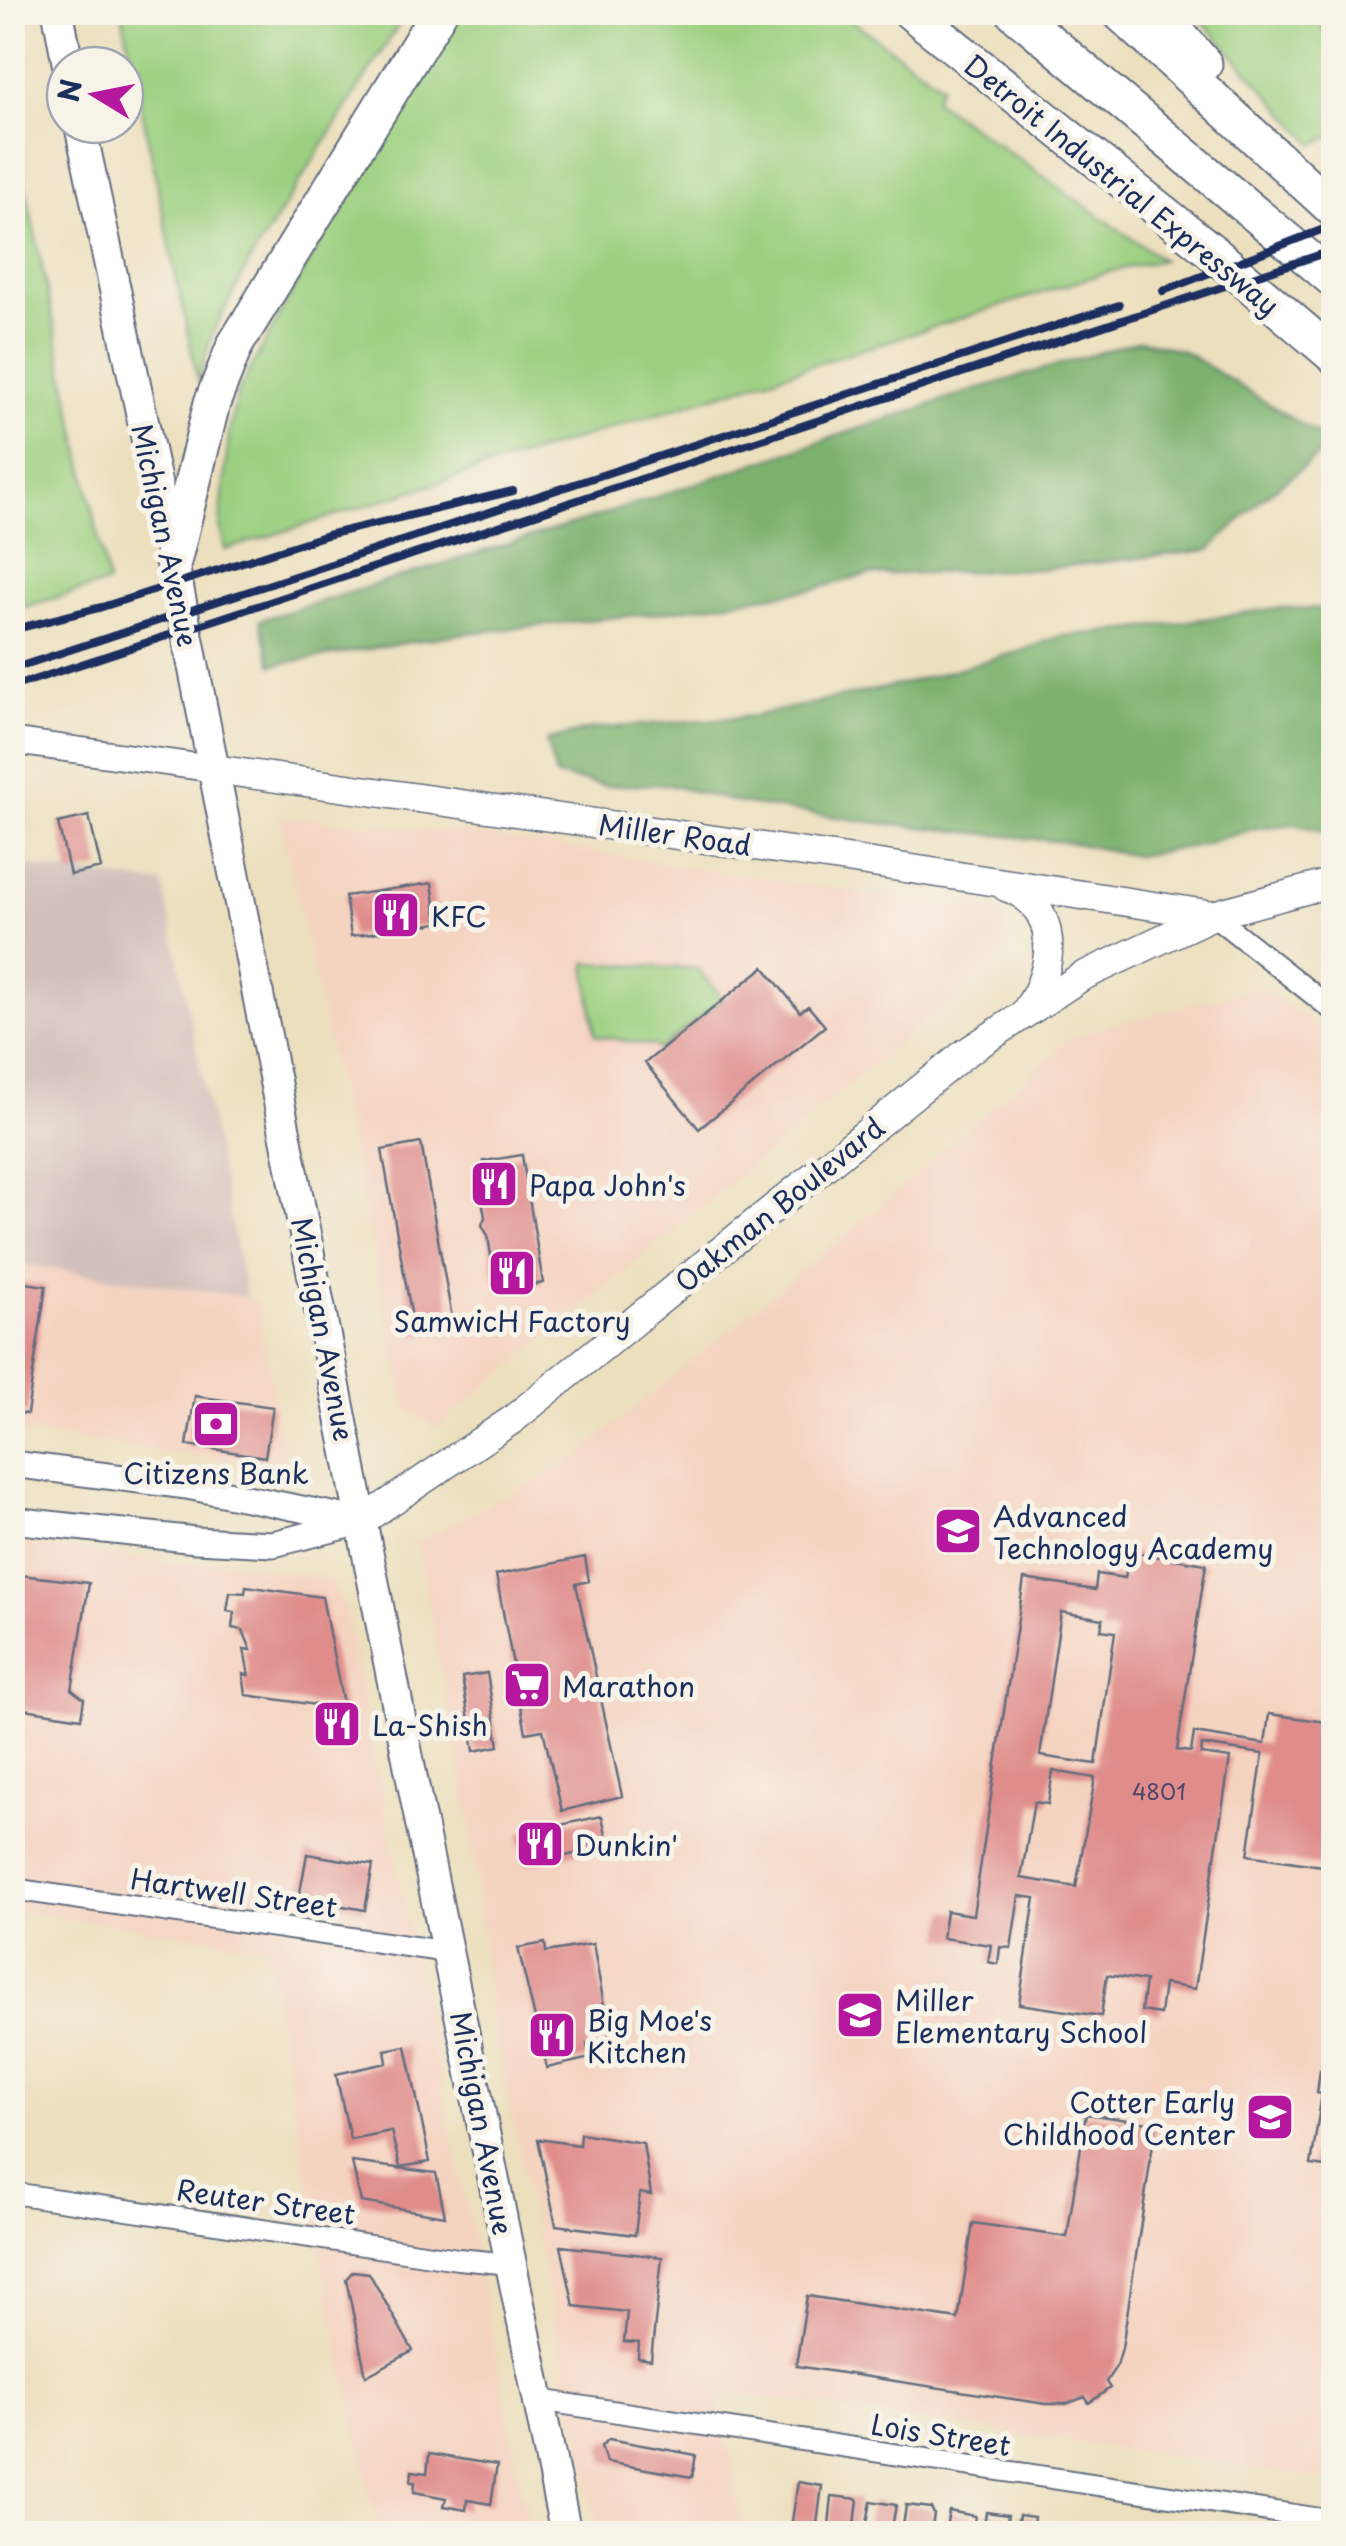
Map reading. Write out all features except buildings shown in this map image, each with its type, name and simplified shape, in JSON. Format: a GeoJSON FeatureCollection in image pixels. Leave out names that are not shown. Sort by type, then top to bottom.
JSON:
{"type":"FeatureCollection","features":[{"type":"Feature","properties":{"kind":"highway"},"geometry":{"type":"LineString","coordinates":[[172,562],[212,403],[235,346],[440,12]]}},
{"type":"Feature","properties":{"kind":"highway"},"geometry":{"type":"LineString","coordinates":[[895,12],[964,58]]}},
{"type":"Feature","properties":{"kind":"highway","name":"Detroit Industrial Expressway"},"geometry":{"type":"LineString","coordinates":[[910,12],[1210,251],[1334,356]]}},
{"type":"Feature","properties":{"kind":"highway"},"geometry":{"type":"LineString","coordinates":[[1014,12],[1334,280]]}},
{"type":"Feature","properties":{"kind":"highway"},"geometry":{"type":"LineString","coordinates":[[1119,12],[1334,209]]}},
{"type":"Feature","properties":{"kind":"highway"},"geometry":{"type":"LineString","coordinates":[[1159,12],[1334,209]]}},
{"type":"Feature","properties":{"kind":"main road"},"geometry":{"type":"LineString","coordinates":[[58,12],[64,45]]}},
{"type":"Feature","properties":{"kind":"main road","name":"Michigan Avenue"},"geometry":{"type":"LineString","coordinates":[[84,145],[214,769],[566,2534]]}},
{"type":"Feature","properties":{"kind":"main road","name":"Miller Road"},"geometry":{"type":"LineString","coordinates":[[214,769],[1212,915],[1334,882]]}},
{"type":"Feature","properties":{"kind":"main road"},"geometry":{"type":"LineString","coordinates":[[984,880],[1022,892],[1040,917],[1049,943],[1048,968],[1024,1015]]}},
{"type":"Feature","properties":{"kind":"main road","name":"Oakman Boulevard"},"geometry":{"type":"LineString","coordinates":[[362,1521],[522,1412],[964,1054],[1081,977],[1212,915]]}},
{"type":"Feature","properties":{"kind":"street","name":"Miller Road"},"geometry":{"type":"LineString","coordinates":[[12,741],[214,769]]}},
{"type":"Feature","properties":{"kind":"street"},"geometry":{"type":"LineString","coordinates":[[1212,915],[1334,1011]]}},
{"type":"Feature","properties":{"kind":"street"},"geometry":{"type":"LineString","coordinates":[[12,1464],[186,1486],[362,1521]]}},
{"type":"Feature","properties":{"kind":"street","name":"Oakman Boulevard"},"geometry":{"type":"LineString","coordinates":[[12,1520],[196,1540],[273,1544],[362,1521]]}},
{"type":"Feature","properties":{"kind":"street","name":"Hartwell Street"},"geometry":{"type":"LineString","coordinates":[[12,1889],[448,1952]]}},
{"type":"Feature","properties":{"kind":"street","name":"Reuter Street"},"geometry":{"type":"LineString","coordinates":[[12,2193],[511,2264]]}},
{"type":"Feature","properties":{"kind":"street","name":"Lois Street"},"geometry":{"type":"LineString","coordinates":[[539,2400],[1334,2522]]}},
{"type":"Feature","properties":{"kind":"shaded area"},"geometry":{"type":"Polygon","coordinates":[[[13,797],[28,799],[20,865],[163,884],[246,1297],[13,1263],[13,797]]]}},
{"type":"Feature","properties":{"kind":"shaded area"},"geometry":{"type":"Polygon","coordinates":[[[280,816],[473,834],[1003,914],[1005,955],[436,1428],[407,1409],[280,816]]]}},
{"type":"Feature","properties":{"kind":"shaded area"},"geometry":{"type":"Polygon","coordinates":[[[1261,987],[1333,1039],[1333,2480],[718,2391],[745,2533],[598,2533],[489,2004],[471,1827],[417,1542],[570,1462],[889,1198],[1074,1035],[1261,987]]]}},
{"type":"Feature","properties":{"kind":"shaded area"},"geometry":{"type":"Polygon","coordinates":[[[13,1263],[256,1301],[287,1469],[13,1430],[13,1263]]]}},
{"type":"Feature","properties":{"kind":"shaded area"},"geometry":{"type":"Polygon","coordinates":[[[13,1541],[169,1563],[229,1563],[329,1579],[344,1606],[530,2533],[377,2533],[327,2289],[265,1946],[13,1911],[13,1541]]]}},
{"type":"Feature","properties":{"kind":"green space"},"geometry":{"type":"Polygon","coordinates":[[[122,13],[406,13],[251,259],[213,332],[198,382],[145,125],[145,45],[129,45],[122,13]]]}},
{"type":"Feature","properties":{"kind":"green space"},"geometry":{"type":"Polygon","coordinates":[[[461,13],[841,13],[941,85],[934,100],[1162,260],[1111,271],[225,550],[220,526],[237,394],[303,272],[461,13]]]}},
{"type":"Feature","properties":{"kind":"green space"},"geometry":{"type":"Polygon","coordinates":[[[1195,13],[1324,13],[1322,28],[1333,37],[1333,136],[1314,144],[1195,13]]]}},
{"type":"Feature","properties":{"kind":"green space"},"geometry":{"type":"Polygon","coordinates":[[[12,123],[108,583],[13,610],[12,610],[12,123]]]}},
{"type":"Feature","properties":{"kind":"green space"},"geometry":{"type":"Polygon","coordinates":[[[1140,340],[1183,351],[1333,444],[1260,500],[1210,550],[1040,569],[867,575],[814,589],[655,613],[459,634],[272,665],[260,620],[596,517],[965,393],[1140,340]]]}},
{"type":"Feature","properties":{"kind":"green space"},"geometry":{"type":"Polygon","coordinates":[[[1277,608],[1333,609],[1333,834],[1295,824],[1257,828],[1200,845],[1136,856],[1073,843],[871,822],[739,803],[665,784],[605,786],[556,776],[546,741],[592,729],[754,716],[903,684],[1061,636],[1277,608]]]}},
{"type":"Feature","properties":{"kind":"green space"},"geometry":{"type":"Polygon","coordinates":[[[586,963],[698,969],[723,999],[659,1050],[599,1036],[595,1034],[586,963]]]}},
{"type":"Feature","properties":{"kind":"railway"},"geometry":{"type":"LineString","coordinates":[[1163,291],[1334,225]]}},
{"type":"Feature","properties":{"kind":"railway"},"geometry":{"type":"LineString","coordinates":[[12,687],[1334,250]]}},
{"type":"Feature","properties":{"kind":"railway"},"geometry":{"type":"LineString","coordinates":[[12,669],[1119,305]]}},
{"type":"Feature","properties":{"kind":"railway"},"geometry":{"type":"LineString","coordinates":[[12,630],[102,607],[327,535],[513,491]]}},
{"type":"Feature","properties":{"kind":"place","name":"KFC"},"geometry":{"type":"Point","coordinates":[396,915]}},
{"type":"Feature","properties":{"kind":"place","name":"Papa John's"},"geometry":{"type":"Point","coordinates":[494,1184]}},
{"type":"Feature","properties":{"kind":"place","name":"SamwicH Factory"},"geometry":{"type":"Point","coordinates":[512,1273]}},
{"type":"Feature","properties":{"kind":"place","name":"Citizens Bank"},"geometry":{"type":"Point","coordinates":[216,1424]}},
{"type":"Feature","properties":{"kind":"place","name":"Advanced Technology Academy"},"geometry":{"type":"Point","coordinates":[958,1531]}},
{"type":"Feature","properties":{"kind":"place","name":"Marathon"},"geometry":{"type":"Point","coordinates":[527,1685]}},
{"type":"Feature","properties":{"kind":"place","name":"La-Shish"},"geometry":{"type":"Point","coordinates":[337,1724]}},
{"type":"Feature","properties":{"kind":"place","name":"Dunkin'"},"geometry":{"type":"Point","coordinates":[540,1844]}},
{"type":"Feature","properties":{"kind":"place","name":"Miller Elementary School"},"geometry":{"type":"Point","coordinates":[860,2015]}},
{"type":"Feature","properties":{"kind":"place","name":"Big Moe's Kitchen"},"geometry":{"type":"Point","coordinates":[552,2035]}},
{"type":"Feature","properties":{"kind":"place","name":"Cotter Early Childhood Center"},"geometry":{"type":"Point","coordinates":[1270,2117]}}]}
